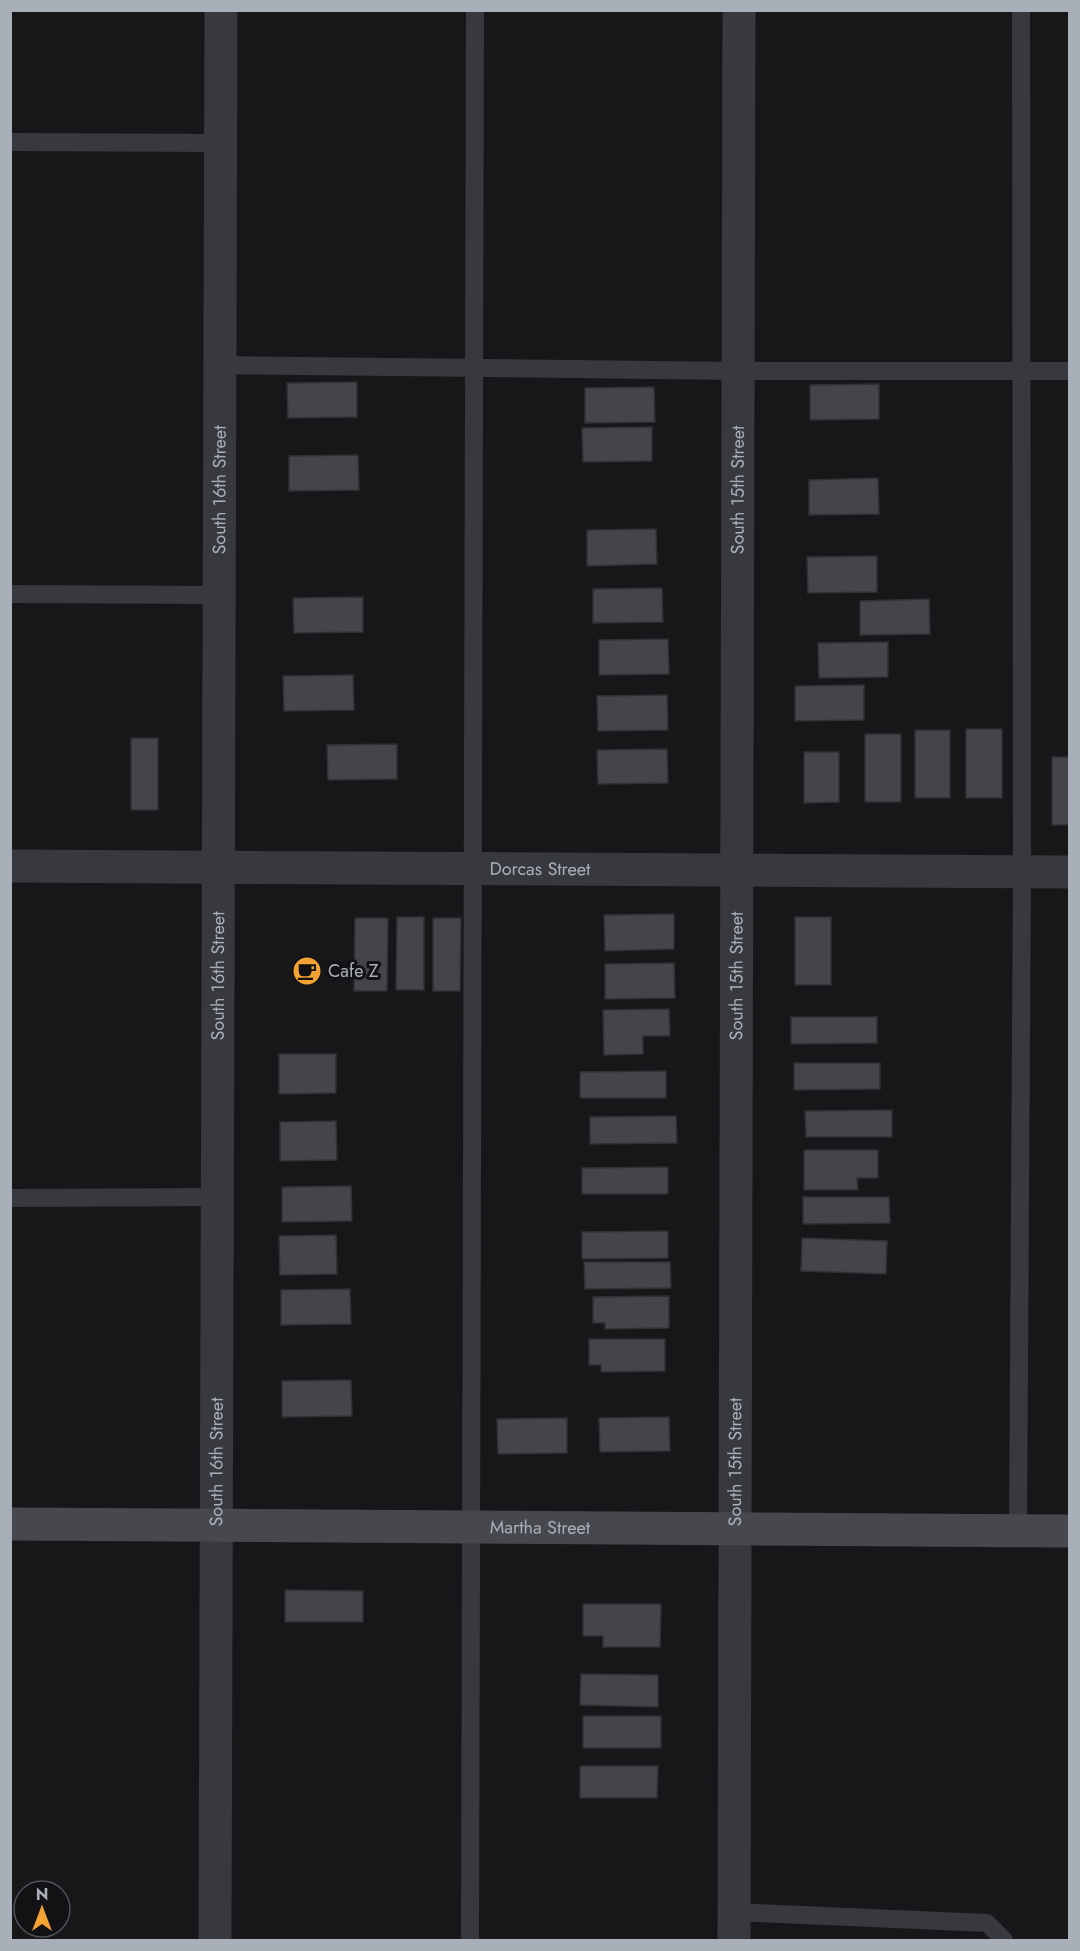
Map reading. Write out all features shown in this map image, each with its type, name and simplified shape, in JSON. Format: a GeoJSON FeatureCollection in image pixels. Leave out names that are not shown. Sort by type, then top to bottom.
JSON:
{"type":"FeatureCollection","features":[{"type":"Feature","properties":{"kind":"main road","name":"Martha Street"},"geometry":{"type":"LineString","coordinates":[[10,1524],[1070,1531]]}},
{"type":"Feature","properties":{"kind":"street","name":"South 16th Street"},"geometry":{"type":"LineString","coordinates":[[215,1941],[221,10]]}},
{"type":"Feature","properties":{"kind":"street","name":"South 15th Street"},"geometry":{"type":"LineString","coordinates":[[734,1926],[739,10]]}},
{"type":"Feature","properties":{"kind":"street","name":"Dorcas Street"},"geometry":{"type":"LineString","coordinates":[[10,866],[1070,872]]}},
{"type":"Feature","properties":{"kind":"lane"},"geometry":{"type":"LineString","coordinates":[[470,1941],[475,10]]}},
{"type":"Feature","properties":{"kind":"lane"},"geometry":{"type":"LineString","coordinates":[[1018,1530],[1022,871],[1021,10]]}},
{"type":"Feature","properties":{"kind":"lane"},"geometry":{"type":"LineString","coordinates":[[10,142],[221,143]]}},
{"type":"Feature","properties":{"kind":"lane"},"geometry":{"type":"LineString","coordinates":[[220,365],[738,372],[1070,371]]}},
{"type":"Feature","properties":{"kind":"lane"},"geometry":{"type":"LineString","coordinates":[[10,594],[219,595]]}},
{"type":"Feature","properties":{"kind":"lane"},"geometry":{"type":"LineString","coordinates":[[10,1198],[218,1197]]}},
{"type":"Feature","properties":{"kind":"lane"},"geometry":{"type":"LineString","coordinates":[[734,1926],[987,1923],[1004,1941]]}},
{"type":"Feature","properties":{"kind":"building"},"geometry":{"type":"Polygon","coordinates":[[[357,382],[357,417],[288,418],[287,383],[357,382]]]}},
{"type":"Feature","properties":{"kind":"building"},"geometry":{"type":"Polygon","coordinates":[[[879,384],[879,419],[810,420],[810,385],[879,384]]]}},
{"type":"Feature","properties":{"kind":"building"},"geometry":{"type":"Polygon","coordinates":[[[654,387],[655,422],[585,423],[585,388],[654,387]]]}},
{"type":"Feature","properties":{"kind":"building"},"geometry":{"type":"Polygon","coordinates":[[[652,427],[652,461],[583,462],[582,428],[652,427]]]}},
{"type":"Feature","properties":{"kind":"building"},"geometry":{"type":"Polygon","coordinates":[[[358,455],[359,490],[289,491],[289,456],[358,455]]]}},
{"type":"Feature","properties":{"kind":"building"},"geometry":{"type":"Polygon","coordinates":[[[878,478],[879,514],[809,515],[809,480],[878,478]]]}},
{"type":"Feature","properties":{"kind":"building"},"geometry":{"type":"Polygon","coordinates":[[[656,529],[657,564],[587,566],[587,530],[656,529]]]}},
{"type":"Feature","properties":{"kind":"building"},"geometry":{"type":"Polygon","coordinates":[[[877,556],[877,592],[808,593],[807,557],[877,556]]]}},
{"type":"Feature","properties":{"kind":"building"},"geometry":{"type":"Polygon","coordinates":[[[662,588],[663,622],[593,623],[593,589],[662,588]]]}},
{"type":"Feature","properties":{"kind":"building"},"geometry":{"type":"Polygon","coordinates":[[[363,597],[363,632],[294,633],[293,598],[363,597]]]}},
{"type":"Feature","properties":{"kind":"building"},"geometry":{"type":"Polygon","coordinates":[[[929,599],[930,634],[860,635],[860,601],[929,599]]]}},
{"type":"Feature","properties":{"kind":"building"},"geometry":{"type":"Polygon","coordinates":[[[668,639],[669,674],[599,675],[599,640],[668,639]]]}},
{"type":"Feature","properties":{"kind":"building"},"geometry":{"type":"Polygon","coordinates":[[[888,642],[888,677],[819,678],[818,643],[888,642]]]}},
{"type":"Feature","properties":{"kind":"building"},"geometry":{"type":"Polygon","coordinates":[[[353,675],[354,710],[284,711],[283,676],[353,675]]]}},
{"type":"Feature","properties":{"kind":"building"},"geometry":{"type":"Polygon","coordinates":[[[864,685],[864,720],[795,721],[795,686],[864,685]]]}},
{"type":"Feature","properties":{"kind":"building"},"geometry":{"type":"Polygon","coordinates":[[[667,695],[668,730],[598,731],[597,696],[667,695]]]}},
{"type":"Feature","properties":{"kind":"building"},"geometry":{"type":"Polygon","coordinates":[[[966,729],[1002,729],[1002,798],[966,798],[966,729]]]}},
{"type":"Feature","properties":{"kind":"building"},"geometry":{"type":"Polygon","coordinates":[[[915,730],[950,730],[950,798],[915,798],[915,730]]]}},
{"type":"Feature","properties":{"kind":"building"},"geometry":{"type":"Polygon","coordinates":[[[865,734],[901,734],[901,802],[865,802],[865,734]]]}},
{"type":"Feature","properties":{"kind":"building"},"geometry":{"type":"Polygon","coordinates":[[[131,738],[158,738],[158,810],[131,810],[131,738]]]}},
{"type":"Feature","properties":{"kind":"building"},"geometry":{"type":"Polygon","coordinates":[[[397,744],[397,779],[328,780],[327,745],[397,744]]]}},
{"type":"Feature","properties":{"kind":"building"},"geometry":{"type":"Polygon","coordinates":[[[667,749],[668,783],[598,784],[597,750],[667,749]]]}},
{"type":"Feature","properties":{"kind":"building"},"geometry":{"type":"Polygon","coordinates":[[[804,752],[839,752],[839,802],[804,803],[804,752]]]}},
{"type":"Feature","properties":{"kind":"building"},"geometry":{"type":"Polygon","coordinates":[[[1052,757],[1070,757],[1070,825],[1052,825],[1052,757]]]}},
{"type":"Feature","properties":{"kind":"building"},"geometry":{"type":"Polygon","coordinates":[[[674,914],[674,949],[605,951],[604,915],[674,914]]]}},
{"type":"Feature","properties":{"kind":"building"},"geometry":{"type":"Polygon","coordinates":[[[397,917],[424,917],[424,990],[396,990],[397,917]]]}},
{"type":"Feature","properties":{"kind":"building"},"geometry":{"type":"Polygon","coordinates":[[[795,917],[831,917],[831,985],[795,985],[795,917]]]}},
{"type":"Feature","properties":{"kind":"building"},"geometry":{"type":"Polygon","coordinates":[[[355,918],[388,918],[387,991],[354,991],[355,918]]]}},
{"type":"Feature","properties":{"kind":"building"},"geometry":{"type":"Polygon","coordinates":[[[433,918],[461,918],[460,991],[433,991],[433,918]]]}},
{"type":"Feature","properties":{"kind":"building"},"geometry":{"type":"Polygon","coordinates":[[[674,963],[675,998],[605,999],[605,964],[674,963]]]}},
{"type":"Feature","properties":{"kind":"building"},"geometry":{"type":"Polygon","coordinates":[[[669,1009],[670,1036],[643,1036],[643,1054],[604,1055],[603,1010],[669,1009]]]}},
{"type":"Feature","properties":{"kind":"building"},"geometry":{"type":"Polygon","coordinates":[[[791,1017],[877,1017],[877,1043],[791,1044],[791,1017]]]}},
{"type":"Feature","properties":{"kind":"building"},"geometry":{"type":"Polygon","coordinates":[[[279,1054],[336,1054],[336,1093],[279,1094],[279,1054]]]}},
{"type":"Feature","properties":{"kind":"building"},"geometry":{"type":"Polygon","coordinates":[[[794,1063],[880,1063],[880,1089],[794,1090],[794,1063]]]}},
{"type":"Feature","properties":{"kind":"building"},"geometry":{"type":"Polygon","coordinates":[[[666,1071],[666,1098],[580,1098],[580,1072],[666,1071]]]}},
{"type":"Feature","properties":{"kind":"building"},"geometry":{"type":"Polygon","coordinates":[[[892,1110],[892,1137],[806,1137],[805,1111],[892,1110]]]}},
{"type":"Feature","properties":{"kind":"building"},"geometry":{"type":"Polygon","coordinates":[[[676,1116],[677,1143],[590,1144],[590,1117],[676,1116]]]}},
{"type":"Feature","properties":{"kind":"building"},"geometry":{"type":"Polygon","coordinates":[[[336,1121],[337,1160],[280,1161],[280,1122],[336,1121]]]}},
{"type":"Feature","properties":{"kind":"building"},"geometry":{"type":"Polygon","coordinates":[[[804,1150],[878,1150],[878,1178],[857,1178],[858,1190],[804,1190],[804,1150]]]}},
{"type":"Feature","properties":{"kind":"building"},"geometry":{"type":"Polygon","coordinates":[[[668,1167],[668,1194],[582,1194],[582,1168],[668,1167]]]}},
{"type":"Feature","properties":{"kind":"building"},"geometry":{"type":"Polygon","coordinates":[[[351,1186],[352,1221],[282,1222],[282,1187],[351,1186]]]}},
{"type":"Feature","properties":{"kind":"building"},"geometry":{"type":"Polygon","coordinates":[[[803,1197],[889,1197],[890,1223],[803,1224],[803,1197]]]}},
{"type":"Feature","properties":{"kind":"building"},"geometry":{"type":"Polygon","coordinates":[[[668,1231],[668,1258],[582,1259],[582,1232],[668,1231]]]}},
{"type":"Feature","properties":{"kind":"building"},"geometry":{"type":"Polygon","coordinates":[[[336,1235],[337,1274],[280,1275],[279,1236],[336,1235]]]}},
{"type":"Feature","properties":{"kind":"building"},"geometry":{"type":"Polygon","coordinates":[[[802,1238],[887,1241],[886,1274],[801,1271],[802,1238]]]}},
{"type":"Feature","properties":{"kind":"building"},"geometry":{"type":"Polygon","coordinates":[[[584,1262],[670,1262],[671,1288],[585,1289],[584,1262]]]}},
{"type":"Feature","properties":{"kind":"building"},"geometry":{"type":"Polygon","coordinates":[[[350,1289],[351,1324],[281,1325],[281,1290],[350,1289]]]}},
{"type":"Feature","properties":{"kind":"building"},"geometry":{"type":"Polygon","coordinates":[[[669,1296],[669,1328],[605,1329],[605,1323],[593,1323],[593,1297],[669,1296]]]}},
{"type":"Feature","properties":{"kind":"building"},"geometry":{"type":"Polygon","coordinates":[[[589,1339],[665,1339],[665,1371],[601,1372],[601,1365],[589,1365],[589,1339]]]}},
{"type":"Feature","properties":{"kind":"building"},"geometry":{"type":"Polygon","coordinates":[[[351,1380],[352,1416],[282,1417],[282,1381],[351,1380]]]}},
{"type":"Feature","properties":{"kind":"building"},"geometry":{"type":"Polygon","coordinates":[[[669,1417],[670,1451],[600,1452],[599,1418],[669,1417]]]}},
{"type":"Feature","properties":{"kind":"building"},"geometry":{"type":"Polygon","coordinates":[[[567,1418],[567,1453],[498,1454],[497,1419],[567,1418]]]}},
{"type":"Feature","properties":{"kind":"building"},"geometry":{"type":"Polygon","coordinates":[[[285,1590],[363,1591],[363,1622],[285,1622],[285,1590]]]}},
{"type":"Feature","properties":{"kind":"building"},"geometry":{"type":"Polygon","coordinates":[[[583,1604],[661,1604],[660,1647],[603,1647],[603,1636],[583,1636],[583,1604]]]}},
{"type":"Feature","properties":{"kind":"building"},"geometry":{"type":"Polygon","coordinates":[[[581,1674],[658,1675],[658,1707],[580,1705],[581,1674]]]}},
{"type":"Feature","properties":{"kind":"building"},"geometry":{"type":"Polygon","coordinates":[[[583,1716],[661,1716],[661,1748],[583,1748],[583,1716]]]}},
{"type":"Feature","properties":{"kind":"building"},"geometry":{"type":"Polygon","coordinates":[[[580,1766],[658,1766],[657,1798],[580,1798],[580,1766]]]}},
{"type":"Feature","properties":{"kind":"place","name":"Cafe Z"},"geometry":{"type":"Point","coordinates":[307,971]}}]}
